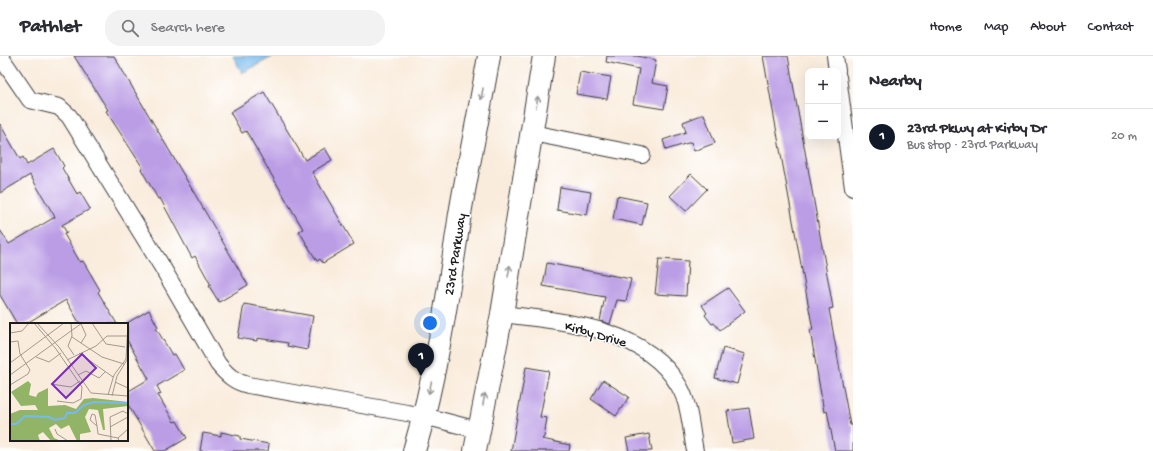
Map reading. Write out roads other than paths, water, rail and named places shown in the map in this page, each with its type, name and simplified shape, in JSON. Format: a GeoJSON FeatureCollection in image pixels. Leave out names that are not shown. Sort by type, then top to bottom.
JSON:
{"type":"FeatureCollection","features":[{"type":"Feature","properties":{"kind":"street"},"geometry":{"type":"LineString","coordinates":[[0,56],[30,100],[59,108],[69,116],[161,265],[218,364],[229,376],[237,382],[248,386],[424,416],[476,441],[502,314],[544,56]]}},
{"type":"Feature","properties":{"kind":"street","name":"23rd Parkway"},"geometry":{"type":"LineString","coordinates":[[414,451],[424,416],[442,335],[461,212],[489,56]]}},
{"type":"Feature","properties":{"kind":"street"},"geometry":{"type":"LineString","coordinates":[[835,56],[837,68]]}},
{"type":"Feature","properties":{"kind":"street"},"geometry":{"type":"LineString","coordinates":[[841,99],[853,188]]}},
{"type":"Feature","properties":{"kind":"street"},"geometry":{"type":"LineString","coordinates":[[532,133],[642,155]]}},
{"type":"Feature","properties":{"kind":"street","name":"Kirby Drive"},"geometry":{"type":"LineString","coordinates":[[502,314],[543,318],[596,329],[634,344],[668,370],[680,386],[686,402],[695,451]]}},
{"type":"Feature","properties":{"kind":"water"},"geometry":{"type":"Polygon","coordinates":[[[233,56],[274,56],[242,73],[233,56]]]}},
{"type":"Feature","properties":{"kind":"place","name":"23rd Pkwy at Kirby Dr"},"geometry":{"type":"Point","coordinates":[421,376]}}]}
